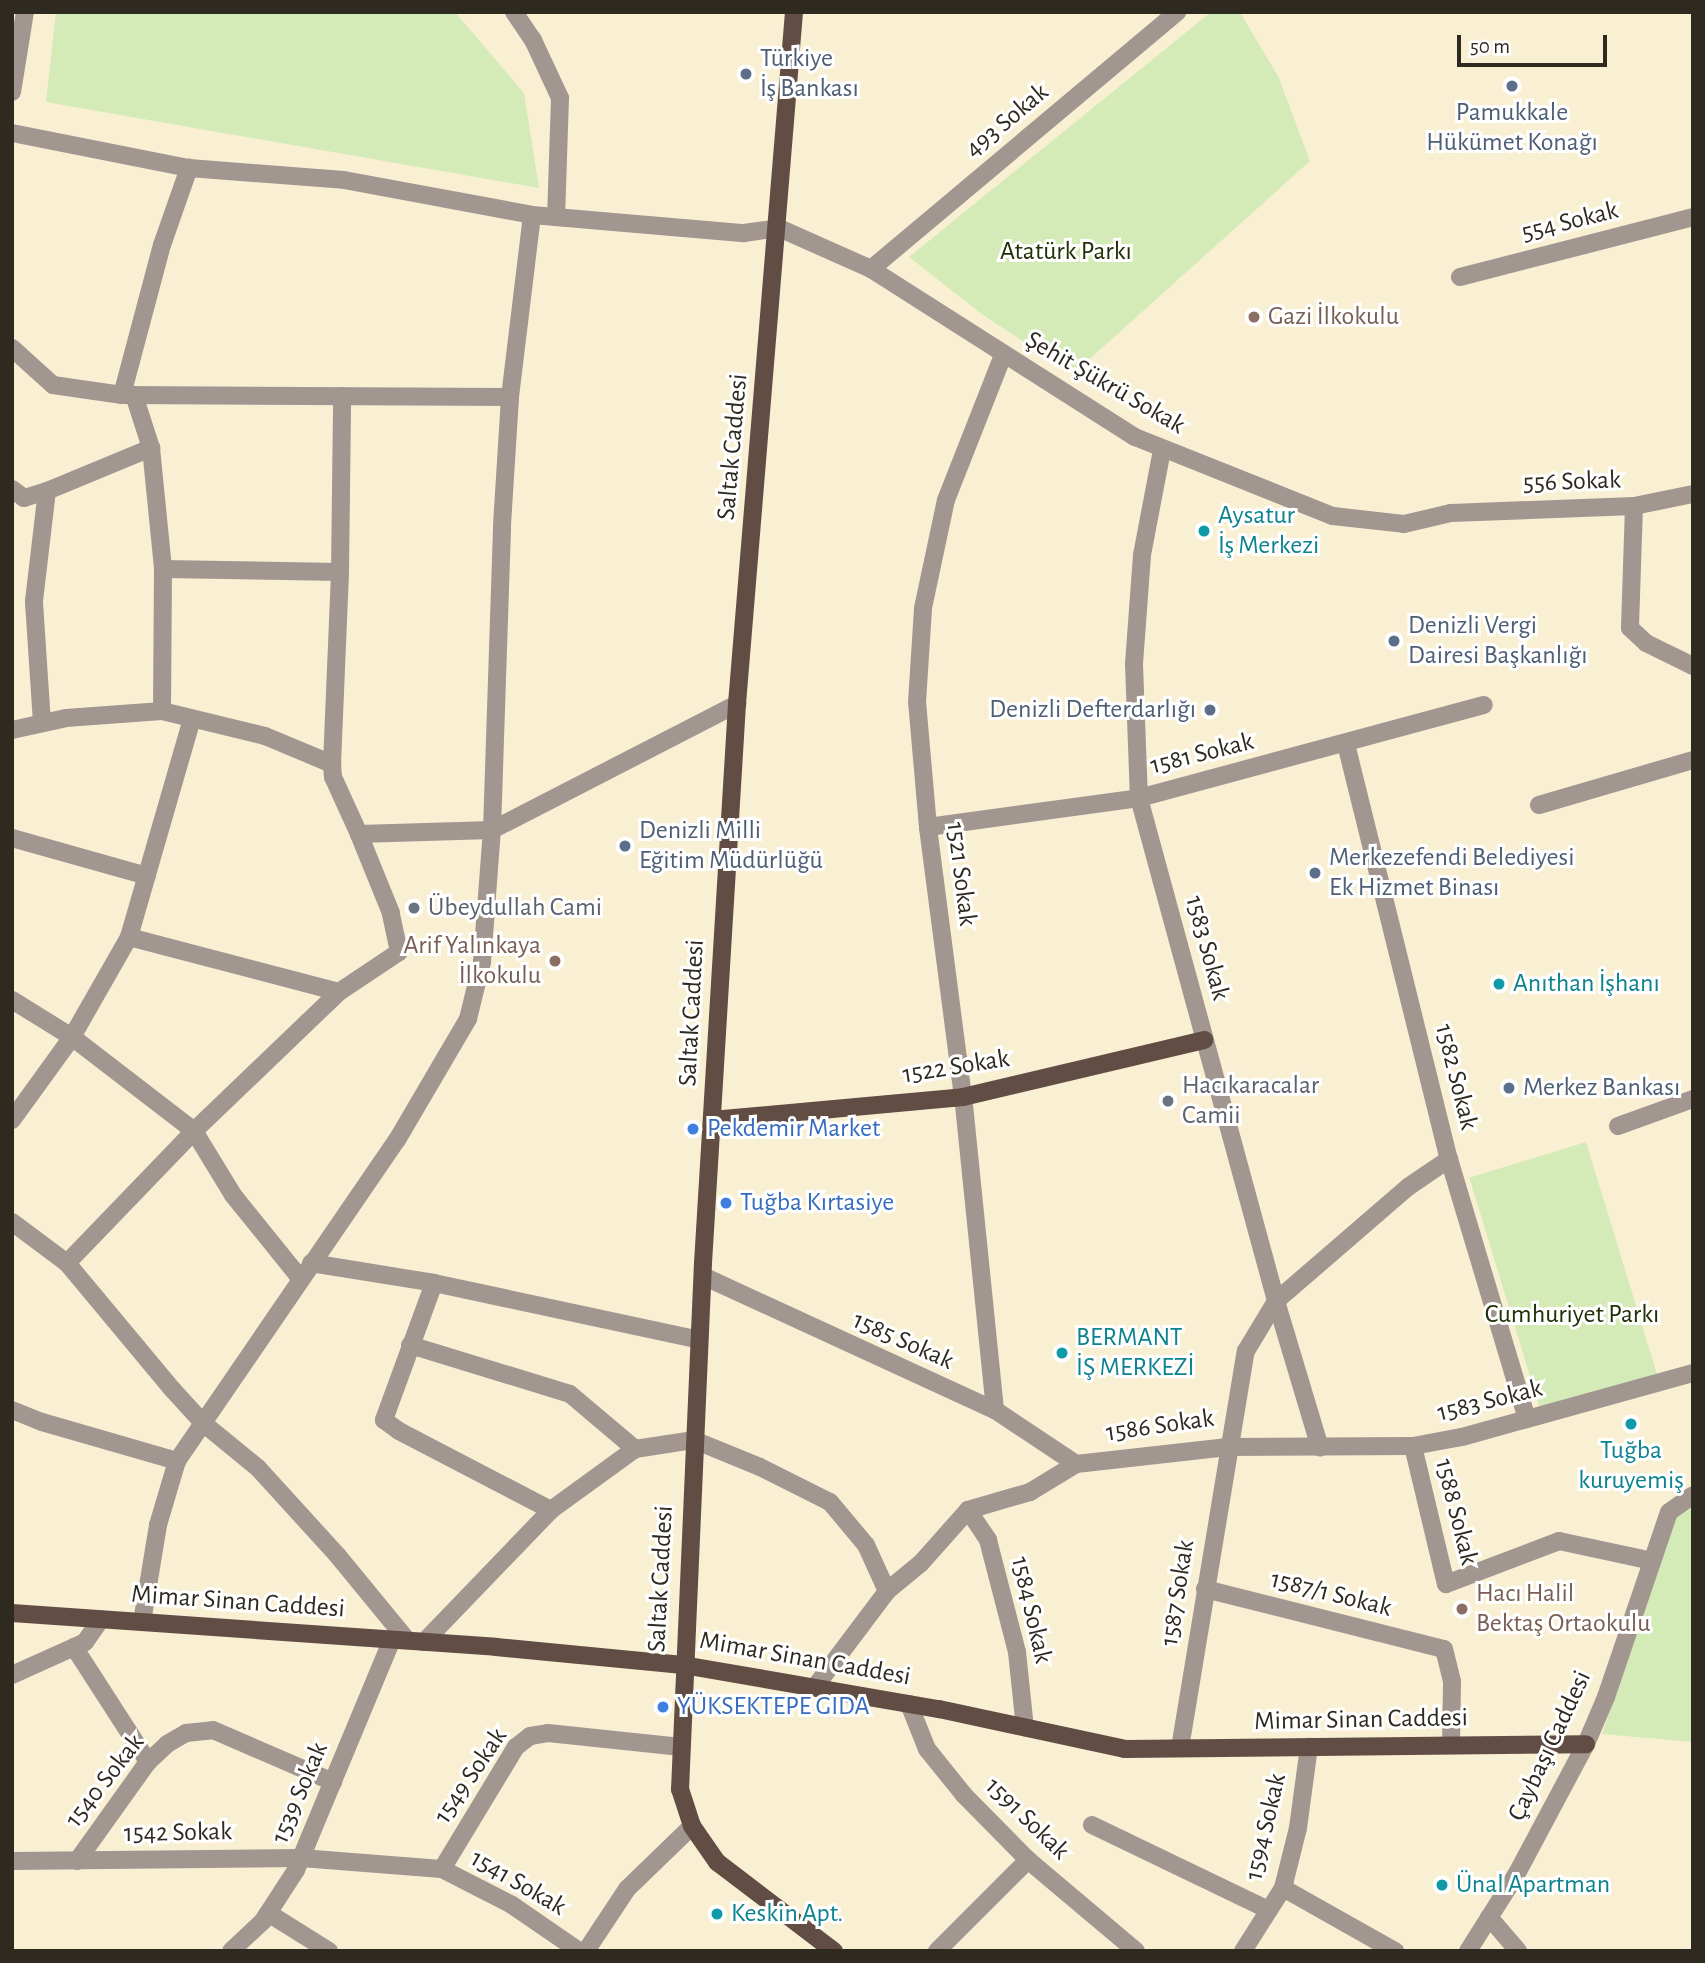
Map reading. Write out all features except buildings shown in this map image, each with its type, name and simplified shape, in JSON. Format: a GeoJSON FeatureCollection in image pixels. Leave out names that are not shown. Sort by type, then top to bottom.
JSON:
{"type":"FeatureCollection","features":[{"type":"Feature","properties":{"kind":"main road","name":"Saltak Caddesi"},"geometry":{"type":"LineString","coordinates":[[795,12],[737,704],[699,1340],[683,1665],[680,1789],[692,1826],[718,1862],[834,1951]]}},
{"type":"Feature","properties":{"kind":"main road","name":"1522 Sokak"},"geometry":{"type":"LineString","coordinates":[[712,1120],[963,1097],[1204,1040]]}},
{"type":"Feature","properties":{"kind":"main road","name":"Mimar Sinan Caddesi"},"geometry":{"type":"LineString","coordinates":[[12,1613],[408,1641],[683,1665],[909,1704],[1125,1749],[1586,1744]]}},
{"type":"Feature","properties":{"kind":"street"},"geometry":{"type":"LineString","coordinates":[[12,92],[25,12]]}},
{"type":"Feature","properties":{"kind":"street"},"geometry":{"type":"LineString","coordinates":[[514,12],[533,40],[560,98],[556,217]]}},
{"type":"Feature","properties":{"kind":"street","name":"493 Sokak"},"geometry":{"type":"LineString","coordinates":[[871,269],[1177,12]]}},
{"type":"Feature","properties":{"kind":"street"},"geometry":{"type":"LineString","coordinates":[[12,133],[190,168],[344,180],[532,215],[744,233],[779,228]]}},
{"type":"Feature","properties":{"kind":"street"},"geometry":{"type":"LineString","coordinates":[[162,711],[163,569],[151,448],[128,395],[162,245],[190,168]]}},
{"type":"Feature","properties":{"kind":"street"},"geometry":{"type":"LineString","coordinates":[[142,1622],[158,1525],[177,1461],[397,1140],[468,1019],[482,962],[492,830],[502,525],[510,397],[532,215]]}},
{"type":"Feature","properties":{"kind":"street","name":"554 Sokak"},"geometry":{"type":"LineString","coordinates":[[1460,277],[1693,217]]}},
{"type":"Feature","properties":{"kind":"street","name":"Şehit Şükrü Sokak"},"geometry":{"type":"LineString","coordinates":[[779,228],[871,269],[1135,438],[1161,450],[1333,516],[1404,524],[1451,513]]}},
{"type":"Feature","properties":{"kind":"street"},"geometry":{"type":"LineString","coordinates":[[12,348],[53,385],[128,395],[510,397]]}},
{"type":"Feature","properties":{"kind":"street","name":"1521 Sokak"},"geometry":{"type":"LineString","coordinates":[[995,1410],[963,1097],[917,726],[917,663],[923,608],[946,500],[1003,355]]}},
{"type":"Feature","properties":{"kind":"street"},"geometry":{"type":"LineString","coordinates":[[67,1263],[194,1131],[339,992],[399,952],[391,913],[333,777],[340,572],[342,396]]}},
{"type":"Feature","properties":{"kind":"street"},"geometry":{"type":"LineString","coordinates":[[12,489],[24,498],[151,448]]}},
{"type":"Feature","properties":{"kind":"street","name":"1583 Sokak"},"geometry":{"type":"LineString","coordinates":[[1161,450],[1142,555],[1134,664],[1139,798],[1276,1301],[1320,1448]]}},
{"type":"Feature","properties":{"kind":"street"},"geometry":{"type":"LineString","coordinates":[[41,723],[34,601],[47,491]]}},
{"type":"Feature","properties":{"kind":"street","name":"556 Sokak"},"geometry":{"type":"LineString","coordinates":[[1451,513],[1634,506],[1693,494]]}},
{"type":"Feature","properties":{"kind":"street"},"geometry":{"type":"LineString","coordinates":[[1634,506],[1630,628],[1646,643],[1693,666]]}},
{"type":"Feature","properties":{"kind":"street"},"geometry":{"type":"LineString","coordinates":[[163,569],[340,572]]}},
{"type":"Feature","properties":{"kind":"street"},"geometry":{"type":"LineString","coordinates":[[359,834],[492,830],[737,704]]}},
{"type":"Feature","properties":{"kind":"street","name":"1581 Sokak"},"geometry":{"type":"LineString","coordinates":[[928,827],[1139,798],[1484,705]]}},
{"type":"Feature","properties":{"kind":"street"},"geometry":{"type":"LineString","coordinates":[[12,730],[66,718],[162,711],[265,736],[332,764]]}},
{"type":"Feature","properties":{"kind":"street"},"geometry":{"type":"LineString","coordinates":[[12,1120],[72,1037],[129,937],[192,719]]}},
{"type":"Feature","properties":{"kind":"street","name":"1582 Sokak"},"geometry":{"type":"LineString","coordinates":[[1346,744],[1449,1159],[1527,1419]]}},
{"type":"Feature","properties":{"kind":"street"},"geometry":{"type":"LineString","coordinates":[[1539,805],[1693,760]]}},
{"type":"Feature","properties":{"kind":"street"},"geometry":{"type":"LineString","coordinates":[[12,838],[147,876]]}},
{"type":"Feature","properties":{"kind":"street"},"geometry":{"type":"LineString","coordinates":[[129,937],[339,992]]}},
{"type":"Feature","properties":{"kind":"street"},"geometry":{"type":"LineString","coordinates":[[12,1000],[72,1037],[194,1131],[233,1195],[300,1278]]}},
{"type":"Feature","properties":{"kind":"street"},"geometry":{"type":"LineString","coordinates":[[1618,1126],[1693,1099]]}},
{"type":"Feature","properties":{"kind":"street","name":"1586 Sokak"},"geometry":{"type":"LineString","coordinates":[[968,1510],[1030,1492],[1076,1464],[1228,1447],[1246,1351],[1276,1301],[1408,1187],[1449,1159]]}},
{"type":"Feature","properties":{"kind":"street"},"geometry":{"type":"LineString","coordinates":[[12,1222],[67,1263],[130,1342],[203,1423],[258,1468],[338,1556],[408,1641],[551,1510],[635,1449],[694,1440],[760,1467],[830,1502],[866,1545],[887,1591]]}},
{"type":"Feature","properties":{"kind":"street"},"geometry":{"type":"LineString","coordinates":[[311,1263],[434,1283],[699,1340]]}},
{"type":"Feature","properties":{"kind":"street","name":"1585 Sokak"},"geometry":{"type":"LineString","coordinates":[[703,1276],[995,1410],[1076,1464]]}},
{"type":"Feature","properties":{"kind":"street"},"geometry":{"type":"LineString","coordinates":[[434,1283],[384,1420],[398,1431],[551,1510]]}},
{"type":"Feature","properties":{"kind":"street"},"geometry":{"type":"LineString","coordinates":[[410,1345],[570,1394],[635,1449]]}},
{"type":"Feature","properties":{"kind":"street","name":"1583 Sokak"},"geometry":{"type":"LineString","coordinates":[[1228,1447],[1413,1446],[1462,1437],[1692,1374]]}},
{"type":"Feature","properties":{"kind":"street"},"geometry":{"type":"LineString","coordinates":[[12,1410],[42,1422],[177,1461]]}},
{"type":"Feature","properties":{"kind":"street","name":"1588 Sokak"},"geometry":{"type":"LineString","coordinates":[[1413,1446],[1446,1584],[1559,1541],[1653,1561]]}},
{"type":"Feature","properties":{"kind":"street","name":"1587 Sokak"},"geometry":{"type":"LineString","coordinates":[[1180,1748],[1228,1447]]}},
{"type":"Feature","properties":{"kind":"street","name":"Çaybaşı Caddesi"},"geometry":{"type":"LineString","coordinates":[[1468,1951],[1516,1875],[1586,1744],[1606,1697],[1669,1512],[1693,1496]]}},
{"type":"Feature","properties":{"kind":"street"},"geometry":{"type":"LineString","coordinates":[[815,1687],[887,1591],[921,1563],[968,1510]]}},
{"type":"Feature","properties":{"kind":"street","name":"1584 Sokak"},"geometry":{"type":"LineString","coordinates":[[968,1510],[988,1540],[1017,1652],[1025,1728]]}},
{"type":"Feature","properties":{"kind":"street","name":"1587/1 Sokak"},"geometry":{"type":"LineString","coordinates":[[1205,1589],[1444,1649],[1452,1682],[1451,1745]]}},
{"type":"Feature","properties":{"kind":"street"},"geometry":{"type":"LineString","coordinates":[[12,1675],[85,1642],[101,1619]]}},
{"type":"Feature","properties":{"kind":"street","name":"1539 Sokak"},"geometry":{"type":"LineString","coordinates":[[231,1951],[268,1913],[301,1858],[333,1782],[408,1641]]}},
{"type":"Feature","properties":{"kind":"street"},"geometry":{"type":"LineString","coordinates":[[74,1647],[148,1762]]}},
{"type":"Feature","properties":{"kind":"street","name":"1591 Sokak"},"geometry":{"type":"LineString","coordinates":[[909,1704],[926,1749],[964,1795],[1028,1860],[1136,1951]]}},
{"type":"Feature","properties":{"kind":"street","name":"1540 Sokak"},"geometry":{"type":"LineString","coordinates":[[77,1861],[148,1762],[167,1744],[186,1733],[213,1730],[333,1782]]}},
{"type":"Feature","properties":{"kind":"street","name":"1549 Sokak"},"geometry":{"type":"LineString","coordinates":[[442,1869],[516,1747],[530,1736],[548,1732],[681,1746]]}},
{"type":"Feature","properties":{"kind":"street","name":"1594 Sokak"},"geometry":{"type":"LineString","coordinates":[[1243,1951],[1283,1888],[1298,1828],[1309,1746]]}},
{"type":"Feature","properties":{"kind":"street"},"geometry":{"type":"LineString","coordinates":[[1093,1825],[1269,1910]]}},
{"type":"Feature","properties":{"kind":"street"},"geometry":{"type":"LineString","coordinates":[[586,1951],[627,1889],[692,1826]]}},
{"type":"Feature","properties":{"kind":"street","name":"1541 Sokak"},"geometry":{"type":"LineString","coordinates":[[301,1858],[442,1869],[512,1905],[579,1951]]}},
{"type":"Feature","properties":{"kind":"street","name":"1542 Sokak"},"geometry":{"type":"LineString","coordinates":[[12,1861],[301,1858]]}},
{"type":"Feature","properties":{"kind":"street"},"geometry":{"type":"LineString","coordinates":[[937,1951],[1028,1860]]}},
{"type":"Feature","properties":{"kind":"street"},"geometry":{"type":"LineString","coordinates":[[1283,1888],[1395,1951]]}},
{"type":"Feature","properties":{"kind":"street"},"geometry":{"type":"LineString","coordinates":[[268,1913],[329,1951]]}},
{"type":"Feature","properties":{"kind":"street"},"geometry":{"type":"LineString","coordinates":[[1489,1917],[1518,1951]]}},
{"type":"Feature","properties":{"kind":"green space"},"geometry":{"type":"Polygon","coordinates":[[[56,12],[455,12],[524,93],[539,188],[46,102],[56,12]]]}},
{"type":"Feature","properties":{"kind":"green space","name":"Atatürk Parkı"},"geometry":{"type":"Polygon","coordinates":[[[1211,12],[1240,12],[1278,76],[1310,161],[1073,374],[983,315],[909,257],[1211,12]]]}},
{"type":"Feature","properties":{"kind":"green space","name":"Cumhuriyet Parkı"},"geometry":{"type":"Polygon","coordinates":[[[1586,1142],[1658,1376],[1541,1412],[1469,1178],[1586,1142]]]}},
{"type":"Feature","properties":{"kind":"green space"},"geometry":{"type":"Polygon","coordinates":[[[1693,1508],[1693,1742],[1602,1734],[1674,1514],[1693,1508]]]}},
{"type":"Feature","properties":{"kind":"place","name":"Türkiye İş Bankası"},"geometry":{"type":"Point","coordinates":[746,74]}},
{"type":"Feature","properties":{"kind":"place","name":"Pamukkale Hükümet Konağı"},"geometry":{"type":"Point","coordinates":[1512,86]}},
{"type":"Feature","properties":{"kind":"place","name":"Gazi İlkokulu"},"geometry":{"type":"Point","coordinates":[1254,317]}},
{"type":"Feature","properties":{"kind":"place","name":"Aysatur İş Merkezi"},"geometry":{"type":"Point","coordinates":[1204,531]}},
{"type":"Feature","properties":{"kind":"place","name":"Denizli Vergi Dairesi Başkanlığı"},"geometry":{"type":"Point","coordinates":[1394,641]}},
{"type":"Feature","properties":{"kind":"place","name":"Denizli Defterdarlığı"},"geometry":{"type":"Point","coordinates":[1210,710]}},
{"type":"Feature","properties":{"kind":"place","name":"Denizli Milli Eğitim Müdürlüğü"},"geometry":{"type":"Point","coordinates":[625,846]}},
{"type":"Feature","properties":{"kind":"place","name":"Merkezefendi Belediyesi Ek Hizmet Binası"},"geometry":{"type":"Point","coordinates":[1315,873]}},
{"type":"Feature","properties":{"kind":"place","name":"Übeydullah Cami"},"geometry":{"type":"Point","coordinates":[414,908]}},
{"type":"Feature","properties":{"kind":"place","name":"Arif Yalınkaya İlkokulu"},"geometry":{"type":"Point","coordinates":[555,961]}},
{"type":"Feature","properties":{"kind":"place","name":"Anıthan İşhanı"},"geometry":{"type":"Point","coordinates":[1499,984]}},
{"type":"Feature","properties":{"kind":"place","name":"Merkez Bankası"},"geometry":{"type":"Point","coordinates":[1509,1088]}},
{"type":"Feature","properties":{"kind":"place","name":"Hacıkaracalar Camii"},"geometry":{"type":"Point","coordinates":[1168,1101]}},
{"type":"Feature","properties":{"kind":"place","name":"Pekdemir Market"},"geometry":{"type":"Point","coordinates":[693,1129]}},
{"type":"Feature","properties":{"kind":"place","name":"Tuğba Kırtasiye"},"geometry":{"type":"Point","coordinates":[726,1203]}},
{"type":"Feature","properties":{"kind":"place","name":"BERMANT İŞ MERKEZİ"},"geometry":{"type":"Point","coordinates":[1062,1353]}},
{"type":"Feature","properties":{"kind":"place","name":"Tuğba kuruyemiş"},"geometry":{"type":"Point","coordinates":[1631,1424]}},
{"type":"Feature","properties":{"kind":"place","name":"Hacı Halil Bektaş Ortaokulu"},"geometry":{"type":"Point","coordinates":[1462,1609]}},
{"type":"Feature","properties":{"kind":"place","name":"YÜKSEKTEPE GIDA"},"geometry":{"type":"Point","coordinates":[663,1707]}},
{"type":"Feature","properties":{"kind":"place","name":"Ünal Apartman"},"geometry":{"type":"Point","coordinates":[1442,1885]}},
{"type":"Feature","properties":{"kind":"place","name":"Keskin Apt."},"geometry":{"type":"Point","coordinates":[717,1914]}}]}
